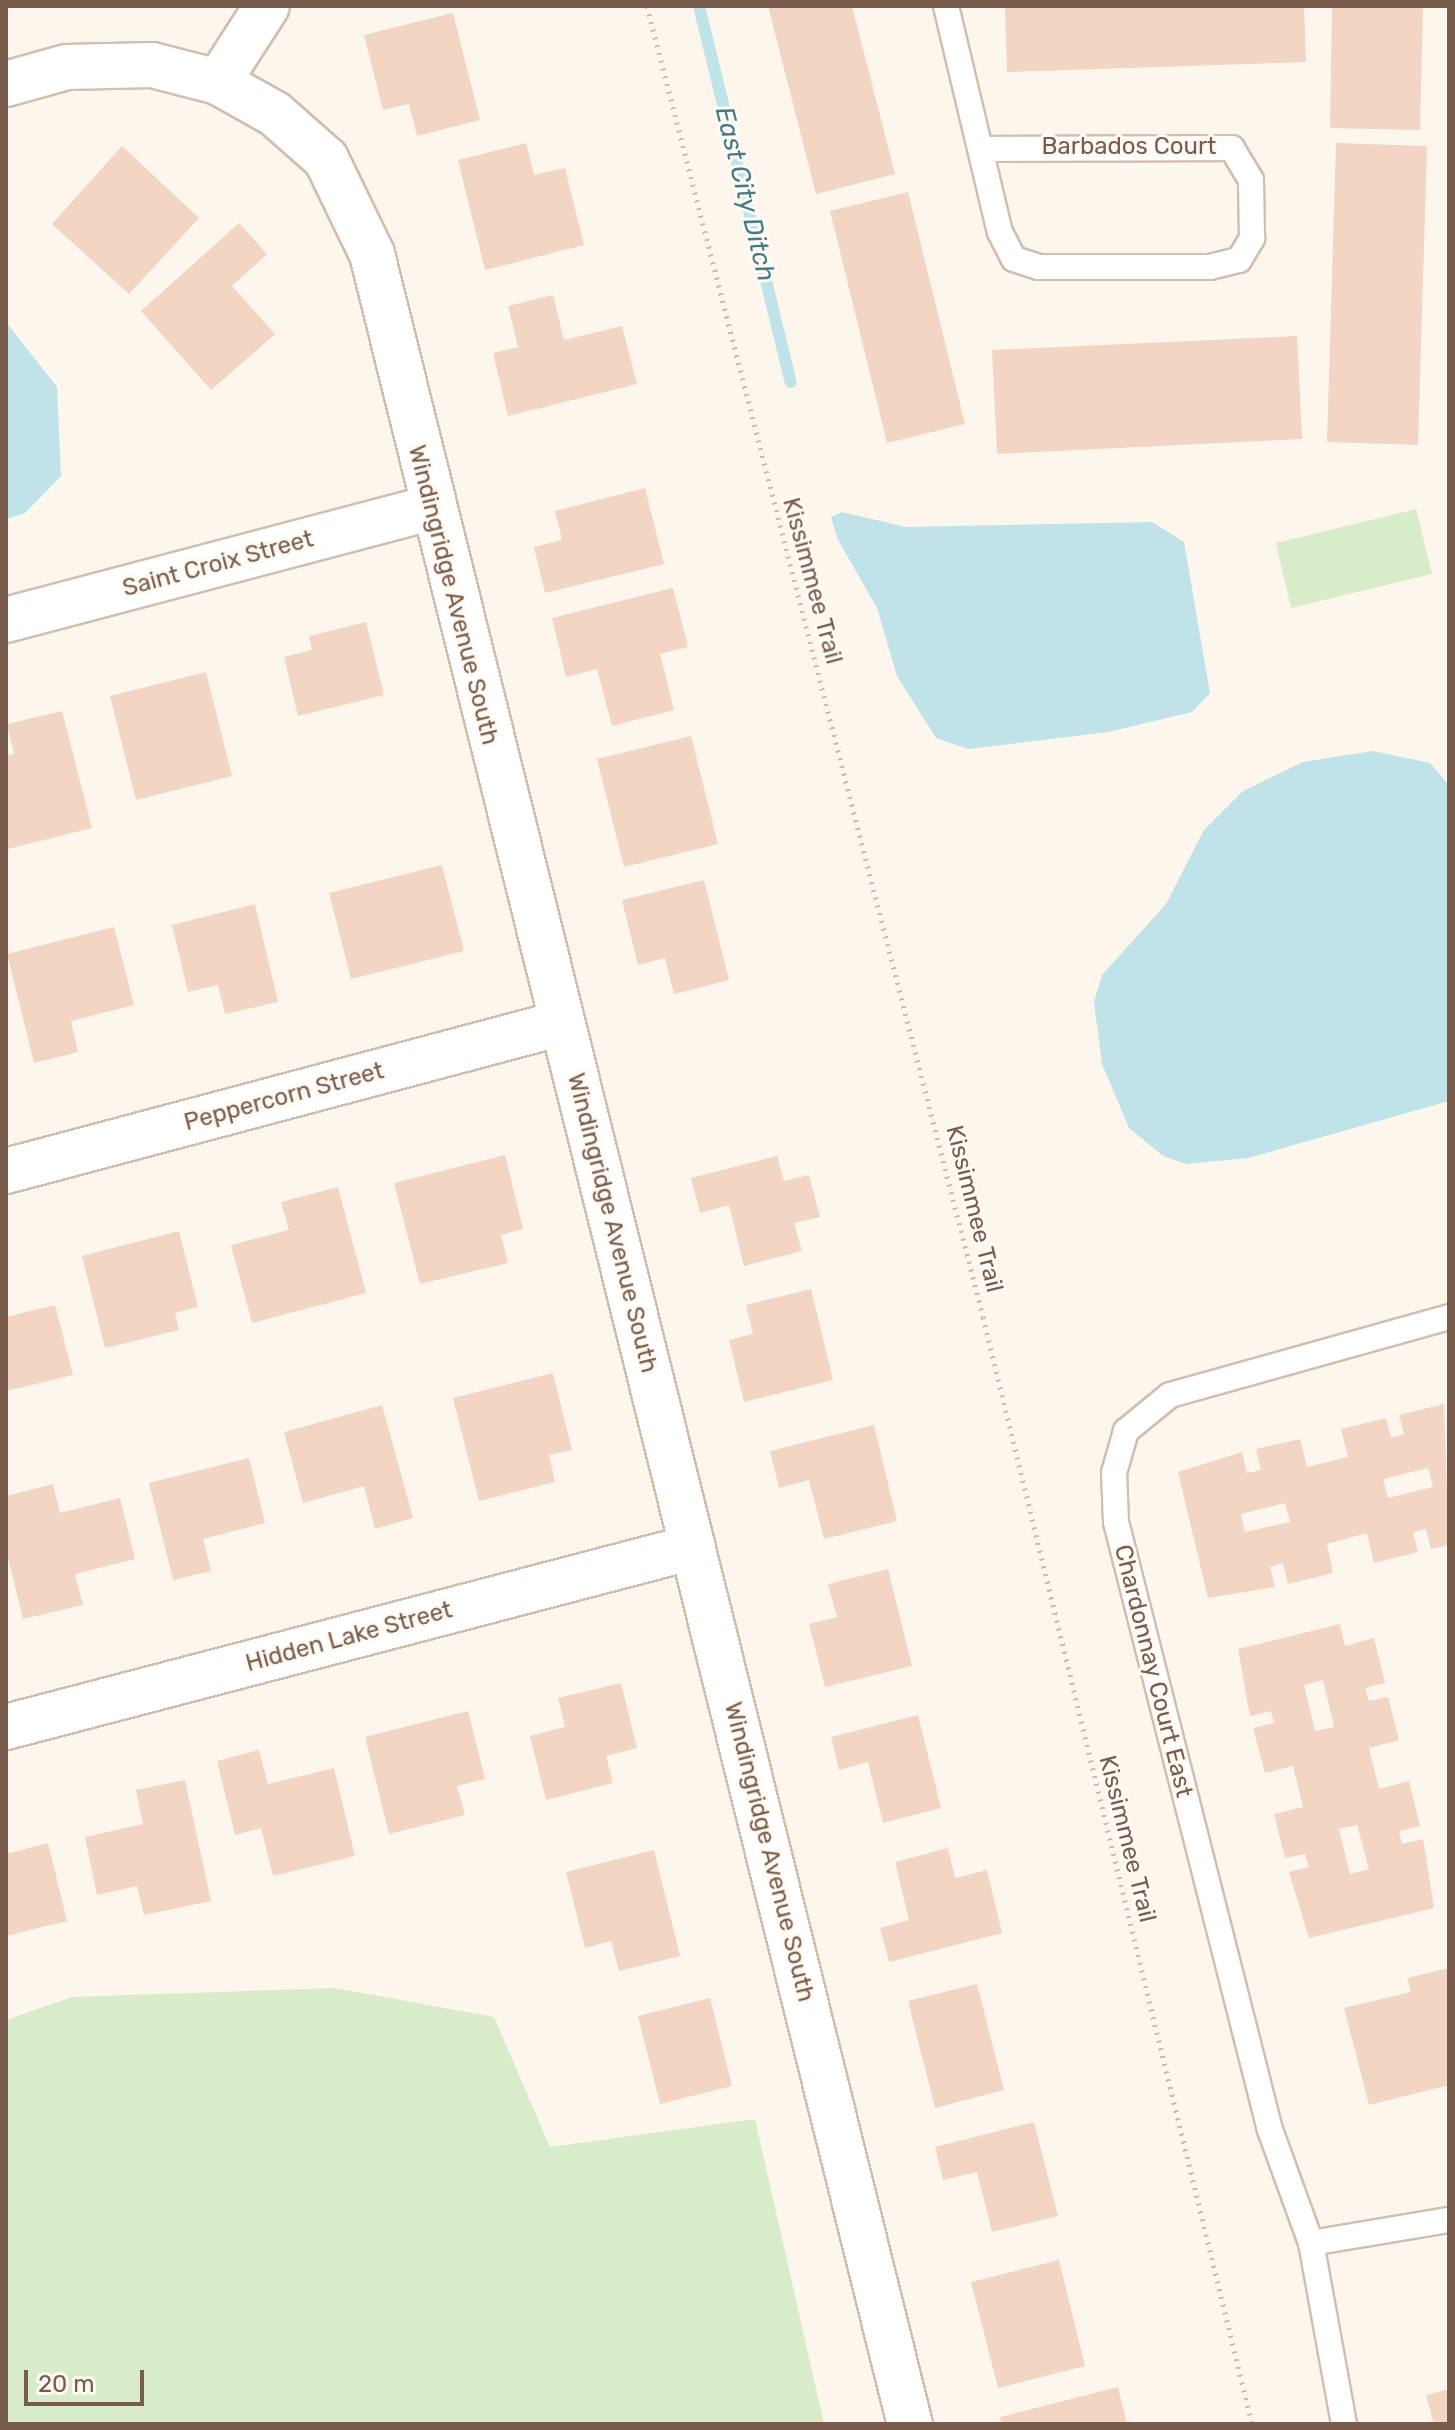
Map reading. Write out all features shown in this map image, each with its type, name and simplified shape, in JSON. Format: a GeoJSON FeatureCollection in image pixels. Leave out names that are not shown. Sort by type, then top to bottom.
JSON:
{"type":"FeatureCollection","features":[{"type":"Feature","properties":{"kind":"street"},"geometry":{"type":"LineString","coordinates":[[218,82],[267,6]]}},
{"type":"Feature","properties":{"kind":"street","name":"Windingridge Avenue South"},"geometry":{"type":"LineString","coordinates":[[6,84],[67,67],[152,65],[218,82],[275,114],[326,159],[372,254],[431,508],[910,2424]]}},
{"type":"Feature","properties":{"kind":"street","name":"Saint Croix Street"},"geometry":{"type":"LineString","coordinates":[[6,620],[431,508]]}},
{"type":"Feature","properties":{"kind":"street","name":"Peppercorn Street"},"geometry":{"type":"LineString","coordinates":[[6,1171],[562,1023]]}},
{"type":"Feature","properties":{"kind":"street","name":"Hidden Lake Street"},"geometry":{"type":"LineString","coordinates":[[6,1727],[693,1547]]}},
{"type":"Feature","properties":{"kind":"lane"},"geometry":{"type":"LineString","coordinates":[[946,6],[981,149]]}},
{"type":"Feature","properties":{"kind":"lane","name":"Barbados Court"},"geometry":{"type":"LineString","coordinates":[[1220,145],[1241,156],[1251,180],[1252,238],[1239,260],[1226,265],[1026,265],[1014,259],[1000,232],[981,149],[1220,145]]}},
{"type":"Feature","properties":{"kind":"lane","name":"Chardonnay Court East"},"geometry":{"type":"LineString","coordinates":[[1344,2424],[1311,2243],[1266,2114],[1116,1522],[1114,1473],[1126,1431],[1170,1395],[1449,1317]]}},
{"type":"Feature","properties":{"kind":"lane"},"geometry":{"type":"LineString","coordinates":[[1311,2243],[1449,2220]]}},
{"type":"Feature","properties":{"kind":"path","name":"Kissimmee Trail"},"geometry":{"type":"LineString","coordinates":[[647,6],[983,1317],[1252,2424]]}},
{"type":"Feature","properties":{"kind":"green space"},"geometry":{"type":"Polygon","coordinates":[[[1416,509],[1432,574],[1291,608],[1276,543],[1416,509]]]}},
{"type":"Feature","properties":{"kind":"green space"},"geometry":{"type":"Polygon","coordinates":[[[335,1988],[494,2017],[550,2147],[755,2119],[824,2424],[6,2424],[6,2020],[72,1997],[335,1988]]]}},
{"type":"Feature","properties":{"kind":"water"},"geometry":{"type":"Polygon","coordinates":[[[6,322],[57,387],[61,476],[25,513],[6,519],[6,322]]]}},
{"type":"Feature","properties":{"kind":"water"},"geometry":{"type":"Polygon","coordinates":[[[842,512],[906,527],[1152,522],[1184,542],[1210,693],[1192,712],[1108,732],[968,749],[936,738],[897,676],[877,608],[838,540],[831,517],[842,512]]]}},
{"type":"Feature","properties":{"kind":"water"},"geometry":{"type":"Polygon","coordinates":[[[1373,751],[1430,763],[1449,785],[1449,1101],[1248,1158],[1186,1164],[1163,1156],[1129,1128],[1102,1064],[1094,1002],[1102,975],[1166,904],[1204,830],[1243,791],[1303,762],[1373,751]]]}},
{"type":"Feature","properties":{"kind":"building"},"geometry":{"type":"Polygon","coordinates":[[[768,6],[852,6],[895,174],[816,194],[768,6]]]}},
{"type":"Feature","properties":{"kind":"building"},"geometry":{"type":"Polygon","coordinates":[[[1005,6],[1304,6],[1306,62],[1007,72],[1005,6]]]}},
{"type":"Feature","properties":{"kind":"building"},"geometry":{"type":"Polygon","coordinates":[[[1332,6],[1423,6],[1420,130],[1330,128],[1332,6]]]}},
{"type":"Feature","properties":{"kind":"building"},"geometry":{"type":"Polygon","coordinates":[[[453,13],[480,120],[417,136],[409,104],[383,110],[364,35],[453,13]]]}},
{"type":"Feature","properties":{"kind":"building"},"geometry":{"type":"Polygon","coordinates":[[[526,143],[534,175],[565,168],[584,245],[485,270],[458,160],[526,143]]]}},
{"type":"Feature","properties":{"kind":"building"},"geometry":{"type":"Polygon","coordinates":[[[1336,143],[1427,146],[1418,445],[1327,442],[1336,143]]]}},
{"type":"Feature","properties":{"kind":"building"},"geometry":{"type":"Polygon","coordinates":[[[122,146],[199,218],[129,294],[52,224],[122,146]]]}},
{"type":"Feature","properties":{"kind":"building"},"geometry":{"type":"Polygon","coordinates":[[[908,192],[965,424],[887,443],[830,211],[908,192]]]}},
{"type":"Feature","properties":{"kind":"building"},"geometry":{"type":"Polygon","coordinates":[[[239,223],[267,254],[232,286],[275,334],[211,390],[141,311],[239,223]]]}},
{"type":"Feature","properties":{"kind":"building"},"geometry":{"type":"Polygon","coordinates":[[[553,295],[564,340],[622,326],[637,384],[508,416],[493,353],[518,347],[508,306],[553,295]]]}},
{"type":"Feature","properties":{"kind":"building"},"geometry":{"type":"Polygon","coordinates":[[[1297,336],[1302,439],[997,454],[992,350],[1297,336]]]}},
{"type":"Feature","properties":{"kind":"building"},"geometry":{"type":"Polygon","coordinates":[[[645,488],[664,564],[545,593],[534,547],[562,540],[555,511],[645,488]]]}},
{"type":"Feature","properties":{"kind":"building"},"geometry":{"type":"Polygon","coordinates":[[[673,588],[688,647],[660,654],[674,710],[612,726],[597,669],[566,677],[552,618],[673,588]]]}},
{"type":"Feature","properties":{"kind":"building"},"geometry":{"type":"Polygon","coordinates":[[[366,622],[384,695],[298,716],[284,657],[312,650],[309,636],[366,622]]]}},
{"type":"Feature","properties":{"kind":"building"},"geometry":{"type":"Polygon","coordinates":[[[206,672],[232,776],[136,800],[110,696],[206,672]]]}},
{"type":"Feature","properties":{"kind":"building"},"geometry":{"type":"Polygon","coordinates":[[[62,711],[92,828],[8,849],[6,756],[14,754],[7,724],[62,711]]]}},
{"type":"Feature","properties":{"kind":"building"},"geometry":{"type":"Polygon","coordinates":[[[691,736],[718,844],[624,867],[597,759],[691,736]]]}},
{"type":"Feature","properties":{"kind":"building"},"geometry":{"type":"Polygon","coordinates":[[[442,865],[464,951],[351,979],[329,893],[442,865]]]}},
{"type":"Feature","properties":{"kind":"building"},"geometry":{"type":"Polygon","coordinates":[[[704,880],[729,980],[674,994],[665,958],[638,965],[622,900],[704,880]]]}},
{"type":"Feature","properties":{"kind":"building"},"geometry":{"type":"Polygon","coordinates":[[[255,904],[278,1002],[225,1014],[218,985],[188,992],[172,925],[255,904]]]}},
{"type":"Feature","properties":{"kind":"building"},"geometry":{"type":"Polygon","coordinates":[[[114,927],[134,1005],[71,1021],[78,1052],[34,1063],[7,954],[114,927]]]}},
{"type":"Feature","properties":{"kind":"building"},"geometry":{"type":"Polygon","coordinates":[[[505,1155],[523,1229],[501,1235],[508,1263],[420,1284],[394,1183],[505,1155]]]}},
{"type":"Feature","properties":{"kind":"building"},"geometry":{"type":"Polygon","coordinates":[[[777,1156],[784,1181],[809,1175],[820,1217],[794,1223],[802,1251],[744,1266],[729,1205],[700,1213],[691,1178],[777,1156]]]}},
{"type":"Feature","properties":{"kind":"building"},"geometry":{"type":"Polygon","coordinates":[[[338,1187],[366,1293],[252,1323],[231,1245],[289,1230],[281,1202],[338,1187]]]}},
{"type":"Feature","properties":{"kind":"building"},"geometry":{"type":"Polygon","coordinates":[[[179,1231],[198,1307],[175,1313],[179,1330],[105,1348],[82,1256],[179,1231]]]}},
{"type":"Feature","properties":{"kind":"building"},"geometry":{"type":"Polygon","coordinates":[[[811,1289],[833,1380],[744,1402],[729,1340],[753,1334],[746,1305],[811,1289]]]}},
{"type":"Feature","properties":{"kind":"building"},"geometry":{"type":"Polygon","coordinates":[[[55,1305],[73,1375],[6,1391],[6,1317],[55,1305]]]}},
{"type":"Feature","properties":{"kind":"building"},"geometry":{"type":"Polygon","coordinates":[[[553,1373],[572,1450],[549,1455],[555,1482],[479,1501],[453,1398],[553,1373]]]}},
{"type":"Feature","properties":{"kind":"building"},"geometry":{"type":"Polygon","coordinates":[[[1444,1404],[1449,1545],[1431,1549],[1426,1529],[1413,1532],[1418,1552],[1374,1563],[1367,1533],[1327,1544],[1333,1573],[1288,1584],[1283,1563],[1270,1567],[1275,1587],[1208,1598],[1178,1472],[1242,1452],[1247,1473],[1261,1470],[1256,1449],[1300,1439],[1307,1467],[1348,1457],[1341,1429],[1386,1418],[1391,1438],[1404,1434],[1399,1415],[1444,1404]],[[1428,1468],[1383,1479],[1388,1498],[1433,1487],[1428,1468]],[[1285,1503],[1241,1514],[1245,1532],[1290,1522],[1285,1503]]]}},
{"type":"Feature","properties":{"kind":"building"},"geometry":{"type":"Polygon","coordinates":[[[382,1405],[413,1518],[375,1529],[364,1486],[303,1503],[284,1432],[382,1405]]]}},
{"type":"Feature","properties":{"kind":"building"},"geometry":{"type":"Polygon","coordinates":[[[874,1425],[897,1521],[824,1539],[809,1480],[779,1488],[770,1451],[874,1425]]]}},
{"type":"Feature","properties":{"kind":"building"},"geometry":{"type":"Polygon","coordinates":[[[249,1458],[265,1523],[203,1539],[211,1571],[173,1580],[149,1483],[249,1458]]]}},
{"type":"Feature","properties":{"kind":"building"},"geometry":{"type":"Polygon","coordinates":[[[53,1484],[60,1513],[120,1498],[135,1559],[75,1574],[83,1605],[23,1619],[6,1550],[6,1496],[53,1484]]]}},
{"type":"Feature","properties":{"kind":"building"},"geometry":{"type":"Polygon","coordinates":[[[888,1569],[912,1666],[825,1687],[809,1624],[837,1617],[828,1584],[888,1569]]]}},
{"type":"Feature","properties":{"kind":"building"},"geometry":{"type":"Polygon","coordinates":[[[1340,1624],[1345,1646],[1374,1638],[1385,1683],[1365,1688],[1369,1701],[1388,1697],[1399,1740],[1369,1748],[1379,1789],[1409,1781],[1420,1826],[1399,1831],[1402,1844],[1423,1839],[1434,1908],[1309,1938],[1289,1872],[1309,1867],[1305,1854],[1285,1858],[1274,1814],[1303,1807],[1293,1766],[1265,1773],[1253,1728],[1274,1723],[1271,1711],[1250,1716],[1238,1649],[1340,1624]],[[1323,1680],[1304,1685],[1315,1731],[1334,1727],[1323,1680]],[[1357,1825],[1339,1829],[1350,1874],[1369,1869],[1357,1825]]]}},
{"type":"Feature","properties":{"kind":"building"},"geometry":{"type":"Polygon","coordinates":[[[621,1683],[637,1748],[606,1756],[613,1783],[546,1800],[530,1736],[565,1727],[558,1698],[621,1683]]]}},
{"type":"Feature","properties":{"kind":"building"},"geometry":{"type":"Polygon","coordinates":[[[468,1711],[485,1779],[457,1786],[465,1815],[389,1834],[365,1737],[468,1711]]]}},
{"type":"Feature","properties":{"kind":"building"},"geometry":{"type":"Polygon","coordinates":[[[918,1715],[941,1808],[883,1823],[868,1762],[839,1770],[831,1737],[918,1715]]]}},
{"type":"Feature","properties":{"kind":"building"},"geometry":{"type":"Polygon","coordinates":[[[259,1750],[268,1784],[334,1768],[355,1856],[273,1876],[261,1828],[235,1835],[217,1761],[259,1750]]]}},
{"type":"Feature","properties":{"kind":"building"},"geometry":{"type":"Polygon","coordinates":[[[185,1780],[211,1901],[144,1915],[137,1886],[97,1895],[85,1837],[143,1824],[136,1790],[185,1780]]]}},
{"type":"Feature","properties":{"kind":"building"},"geometry":{"type":"Polygon","coordinates":[[[48,1843],[67,1921],[6,1936],[6,1854],[48,1843]]]}},
{"type":"Feature","properties":{"kind":"building"},"geometry":{"type":"Polygon","coordinates":[[[948,1848],[955,1878],[987,1870],[1002,1933],[889,1962],[880,1928],[909,1920],[895,1862],[948,1848]]]}},
{"type":"Feature","properties":{"kind":"building"},"geometry":{"type":"Polygon","coordinates":[[[654,1850],[680,1956],[619,1971],[611,1941],[585,1948],[566,1872],[654,1850]]]}},
{"type":"Feature","properties":{"kind":"building"},"geometry":{"type":"Polygon","coordinates":[[[1449,1968],[1449,2085],[1369,2105],[1344,2008],[1411,1992],[1407,1978],[1449,1968]]]}},
{"type":"Feature","properties":{"kind":"building"},"geometry":{"type":"Polygon","coordinates":[[[977,1984],[1004,2090],[935,2108],[908,2001],[977,1984]]]}},
{"type":"Feature","properties":{"kind":"building"},"geometry":{"type":"Polygon","coordinates":[[[710,1998],[732,2086],[660,2104],[638,2016],[710,1998]]]}},
{"type":"Feature","properties":{"kind":"building"},"geometry":{"type":"Polygon","coordinates":[[[1034,2122],[1058,2216],[992,2232],[977,2172],[943,2180],[935,2147],[1034,2122]]]}},
{"type":"Feature","properties":{"kind":"building"},"geometry":{"type":"Polygon","coordinates":[[[1059,2260],[1085,2366],[998,2388],[971,2282],[1059,2260]]]}},
{"type":"Feature","properties":{"kind":"building"},"geometry":{"type":"Polygon","coordinates":[[[1118,2387],[1127,2424],[1002,2424],[1000,2417],[1118,2387]]]}},
{"type":"Feature","properties":{"kind":"building"},"geometry":{"type":"Polygon","coordinates":[[[1449,2389],[1449,2424],[1434,2424],[1426,2395],[1449,2389]]]}},
{"type":"Feature","properties":{"kind":"waterway","name":"East City Ditch"},"geometry":{"type":"LineString","coordinates":[[699,6],[791,382]]}}]}
